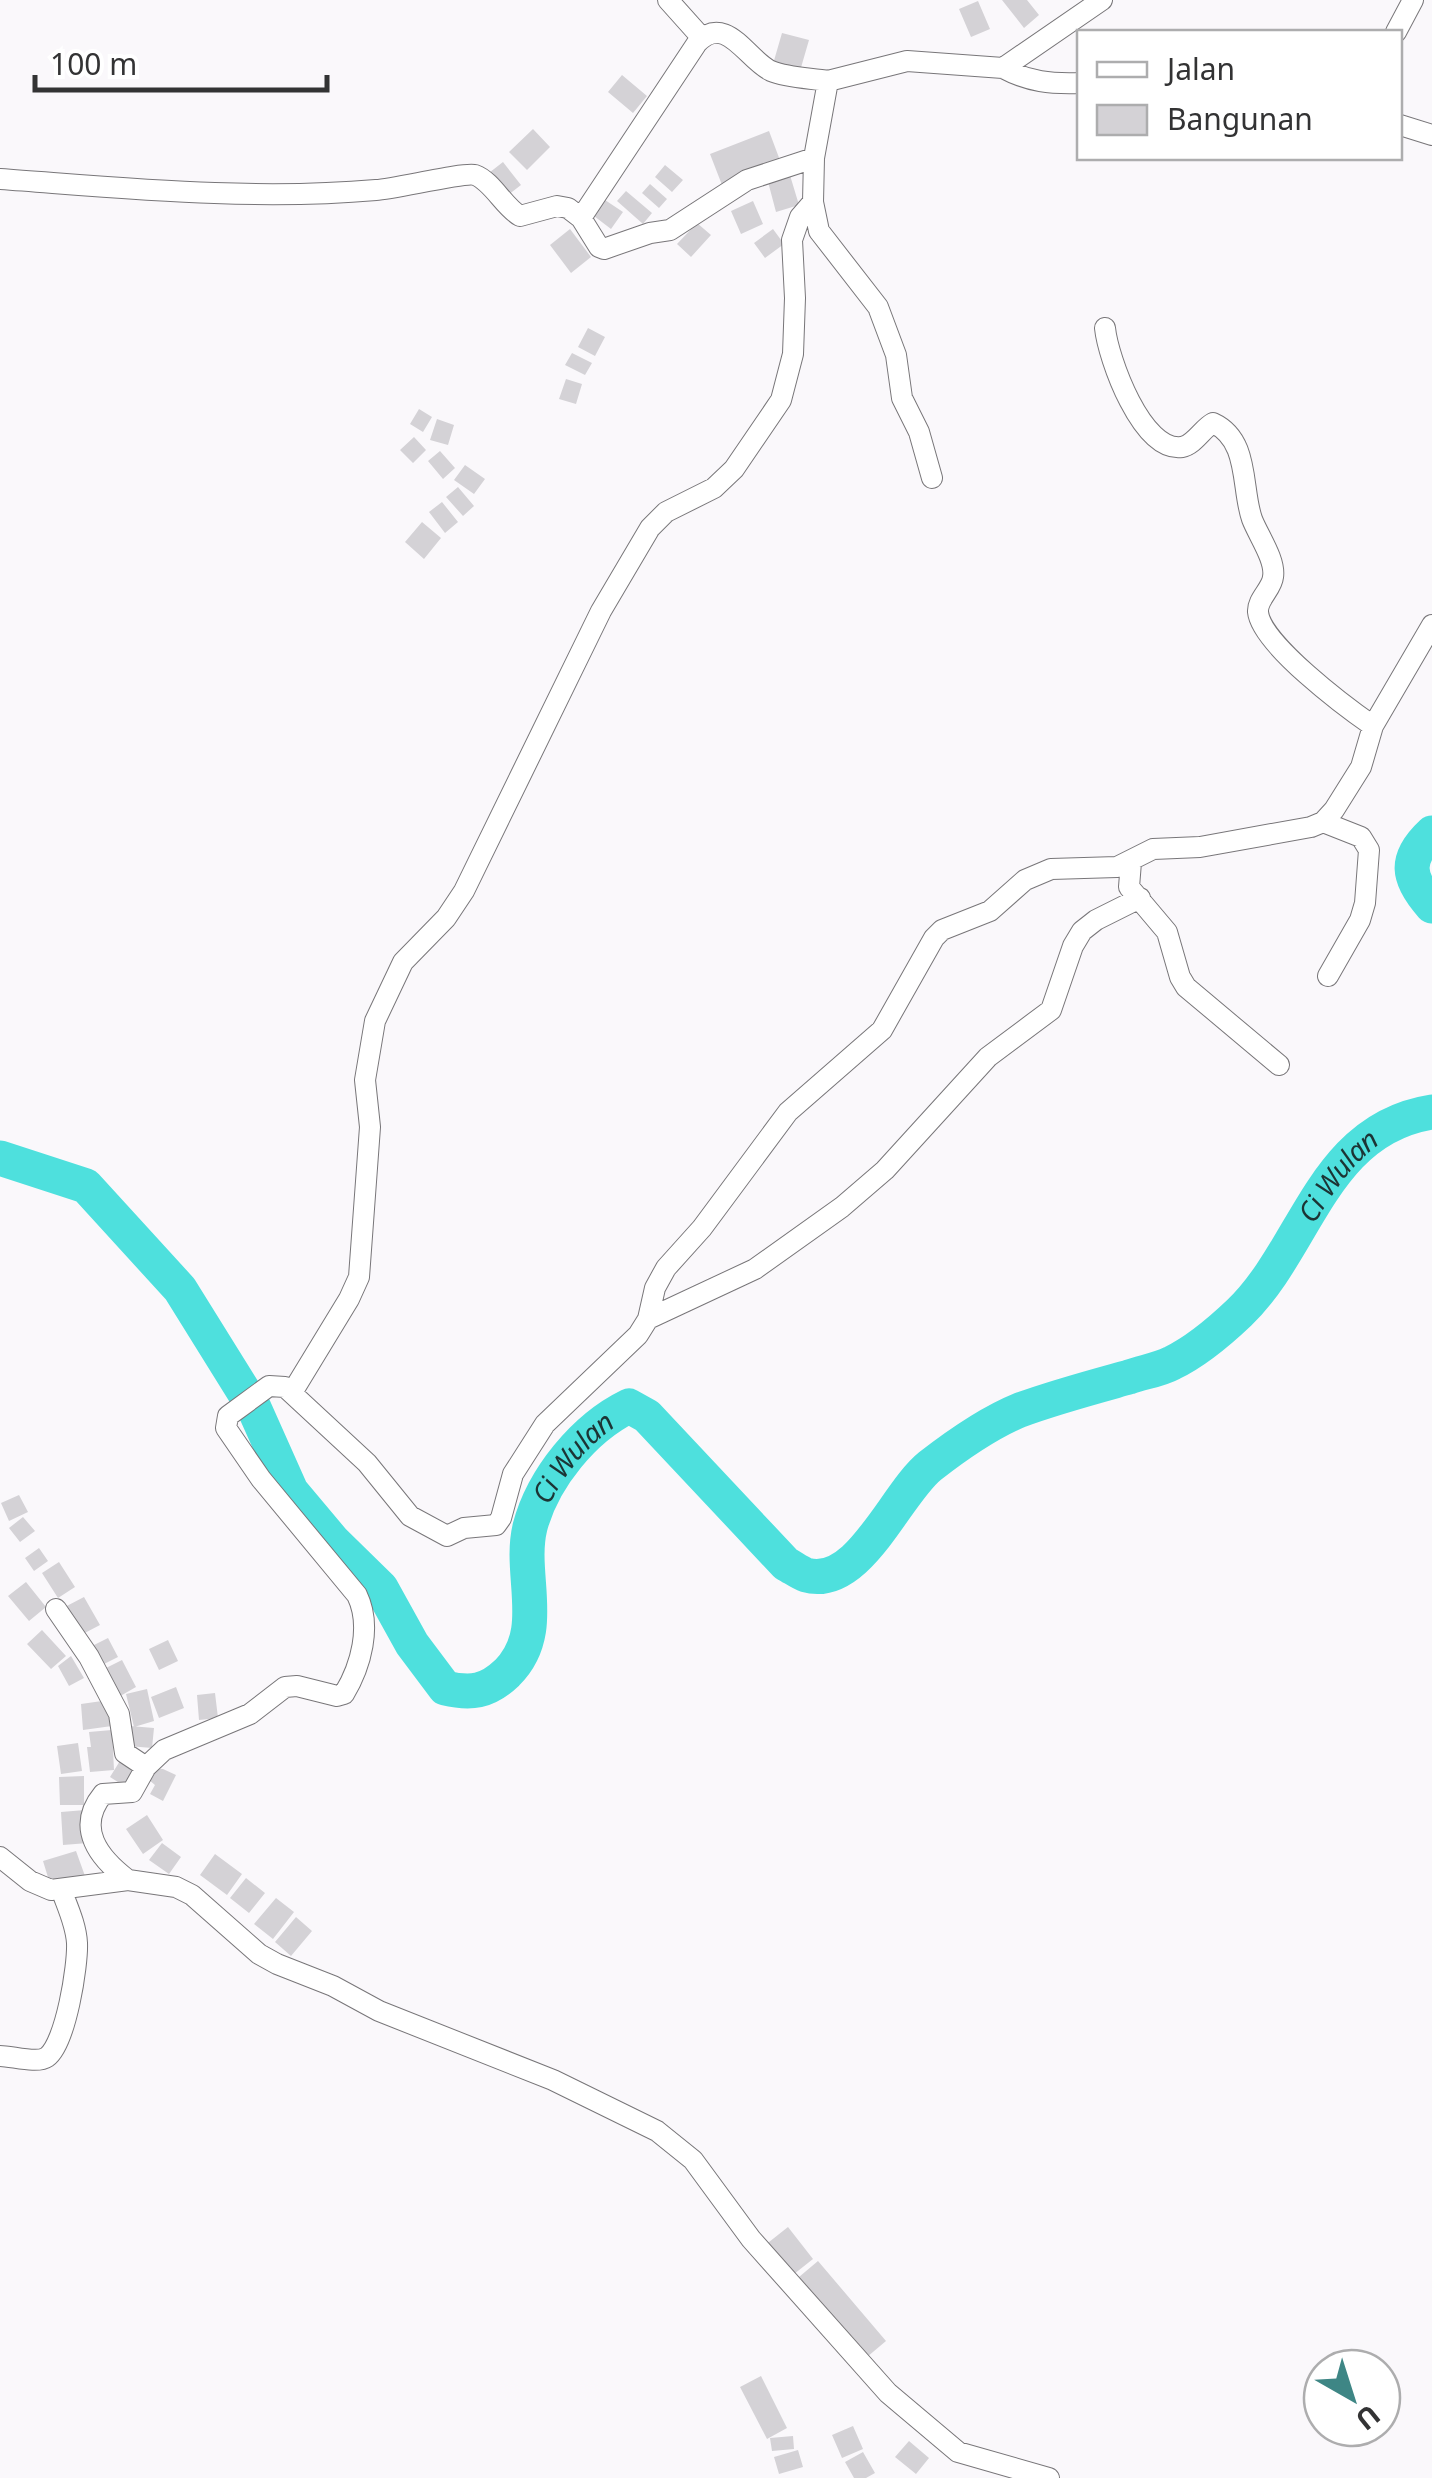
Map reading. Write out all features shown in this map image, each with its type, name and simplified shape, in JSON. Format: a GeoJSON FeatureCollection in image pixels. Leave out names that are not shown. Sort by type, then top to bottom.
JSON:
{"type":"FeatureCollection","features":[{"type":"Feature","properties":{"kind":"street"},"geometry":{"type":"LineString","coordinates":[[668,0],[702,38]]}},
{"type":"Feature","properties":{"kind":"street"},"geometry":{"type":"LineString","coordinates":[[1004,68],[1102,0]]}},
{"type":"Feature","properties":{"kind":"street"},"geometry":{"type":"LineString","coordinates":[[1397,30],[1413,0]]}},
{"type":"Feature","properties":{"kind":"street"},"geometry":{"type":"LineString","coordinates":[[581,218],[702,38],[725,34],[768,70],[828,81],[907,60],[1004,68],[1045,84],[1077,83]]}},
{"type":"Feature","properties":{"kind":"street"},"geometry":{"type":"LineString","coordinates":[[828,81],[814,158],[815,223],[878,307],[896,355],[902,398],[920,432],[932,478]]}},
{"type":"Feature","properties":{"kind":"street"},"geometry":{"type":"LineString","coordinates":[[1402,127],[1432,135]]}},
{"type":"Feature","properties":{"kind":"street"},"geometry":{"type":"LineString","coordinates":[[0,179],[199,193],[324,194],[404,188],[471,174],[520,216],[557,206],[568,208],[581,218],[599,247],[609,248],[670,230],[748,180],[814,158]]}},
{"type":"Feature","properties":{"kind":"street"},"geometry":{"type":"LineString","coordinates":[[293,1392],[359,1277],[370,1128],[365,1080],[375,1021],[404,962],[446,918],[464,891],[600,611],[650,528],[666,512],[714,488],[734,470],[781,400],[793,354],[792,240],[800,217],[813,202]]}},
{"type":"Feature","properties":{"kind":"street"},"geometry":{"type":"LineString","coordinates":[[1105,328],[1107,349],[1144,429],[1180,448],[1214,422],[1232,438],[1248,488],[1250,514],[1272,567],[1274,579],[1258,612],[1264,625],[1328,695],[1373,726]]}},
{"type":"Feature","properties":{"kind":"street"},"geometry":{"type":"LineString","coordinates":[[128,1880],[96,1851],[93,1812],[106,1793],[132,1792],[146,1767],[164,1750],[250,1714],[284,1688],[297,1686],[337,1696],[344,1694],[362,1645],[364,1610],[357,1595],[261,1479],[226,1428],[232,1413],[269,1386],[277,1385],[293,1392],[368,1463],[410,1516],[443,1535],[464,1528],[484,1529],[499,1522],[513,1474],[544,1424],[632,1342],[648,1319],[655,1288],[666,1268],[702,1228],[788,1112],[882,1030],[942,930],[990,911],[1038,872],[1117,867],[1152,849],[1200,847],[1294,831],[1323,822],[1361,766],[1373,726],[1432,626]]}},
{"type":"Feature","properties":{"kind":"street"},"geometry":{"type":"LineString","coordinates":[[1323,822],[1360,837],[1369,850],[1360,920],[1328,976]]}},
{"type":"Feature","properties":{"kind":"street"},"geometry":{"type":"LineString","coordinates":[[1130,862],[1129,887],[1167,932],[1186,987],[1279,1065]]}},
{"type":"Feature","properties":{"kind":"street"},"geometry":{"type":"LineString","coordinates":[[648,1319],[754,1269],[842,1207],[884,1170],[988,1056],[1051,1010],[1082,931],[1140,898]]}},
{"type":"Feature","properties":{"kind":"street"},"geometry":{"type":"LineString","coordinates":[[56,1608],[120,1714],[126,1753],[146,1767]]}},
{"type":"Feature","properties":{"kind":"street"},"geometry":{"type":"LineString","coordinates":[[0,1856],[40,1887],[61,1889],[128,1880],[176,1887],[277,1964],[333,1986],[379,2011],[553,2080],[674,2142],[694,2160],[751,2239],[859,2362],[888,2393],[958,2452],[980,2478]]}},
{"type":"Feature","properties":{"kind":"street"},"geometry":{"type":"LineString","coordinates":[[0,2056],[41,2060],[48,2056],[59,2034],[73,1988],[77,1942],[61,1889]]}},
{"type":"Feature","properties":{"kind":"street"},"geometry":{"type":"LineString","coordinates":[[958,2452],[1049,2478]]}},
{"type":"Feature","properties":{"kind":"building"},"geometry":{"type":"Polygon","coordinates":[[[1002,0],[1027,0],[1039,15],[1024,28],[1002,0]]]}},
{"type":"Feature","properties":{"kind":"building"},"geometry":{"type":"Polygon","coordinates":[[[978,1],[990,29],[971,37],[959,9],[978,1]]]}},
{"type":"Feature","properties":{"kind":"building"},"geometry":{"type":"Polygon","coordinates":[[[782,33],[809,40],[800,71],[773,64],[782,33]]]}},
{"type":"Feature","properties":{"kind":"building"},"geometry":{"type":"Polygon","coordinates":[[[622,75],[647,96],[633,113],[608,92],[622,75]]]}},
{"type":"Feature","properties":{"kind":"building"},"geometry":{"type":"Polygon","coordinates":[[[533,129],[550,147],[527,170],[509,152],[533,129]]]}},
{"type":"Feature","properties":{"kind":"building"},"geometry":{"type":"Polygon","coordinates":[[[769,131],[781,163],[722,185],[710,154],[769,131]]]}},
{"type":"Feature","properties":{"kind":"building"},"geometry":{"type":"Polygon","coordinates":[[[503,162],[521,185],[503,199],[485,176],[503,162]]]}},
{"type":"Feature","properties":{"kind":"building"},"geometry":{"type":"Polygon","coordinates":[[[665,165],[683,180],[672,192],[655,177],[665,165]]]}},
{"type":"Feature","properties":{"kind":"building"},"geometry":{"type":"Polygon","coordinates":[[[789,172],[799,205],[776,212],[767,178],[789,172]]]}},
{"type":"Feature","properties":{"kind":"building"},"geometry":{"type":"Polygon","coordinates":[[[650,184],[667,199],[659,208],[642,193],[650,184]]]}},
{"type":"Feature","properties":{"kind":"building"},"geometry":{"type":"Polygon","coordinates":[[[626,191],[652,213],[643,224],[617,201],[626,191]]]}},
{"type":"Feature","properties":{"kind":"building"},"geometry":{"type":"Polygon","coordinates":[[[605,200],[623,212],[611,229],[594,216],[605,200]]]}},
{"type":"Feature","properties":{"kind":"building"},"geometry":{"type":"Polygon","coordinates":[[[753,201],[763,224],[741,234],[731,211],[753,201]]]}},
{"type":"Feature","properties":{"kind":"building"},"geometry":{"type":"Polygon","coordinates":[[[697,223],[711,235],[691,257],[677,244],[697,223]]]}},
{"type":"Feature","properties":{"kind":"building"},"geometry":{"type":"Polygon","coordinates":[[[570,229],[591,257],[571,273],[550,245],[570,229]]]}},
{"type":"Feature","properties":{"kind":"building"},"geometry":{"type":"Polygon","coordinates":[[[773,229],[784,244],[765,258],[754,243],[773,229]]]}},
{"type":"Feature","properties":{"kind":"building"},"geometry":{"type":"Polygon","coordinates":[[[588,328],[605,337],[595,356],[578,347],[588,328]]]}},
{"type":"Feature","properties":{"kind":"building"},"geometry":{"type":"Polygon","coordinates":[[[572,353],[592,363],[585,375],[565,365],[572,353]]]}},
{"type":"Feature","properties":{"kind":"building"},"geometry":{"type":"Polygon","coordinates":[[[566,379],[582,384],[576,404],[559,399],[566,379]]]}},
{"type":"Feature","properties":{"kind":"building"},"geometry":{"type":"Polygon","coordinates":[[[419,409],[432,417],[423,432],[410,424],[419,409]]]}},
{"type":"Feature","properties":{"kind":"building"},"geometry":{"type":"Polygon","coordinates":[[[437,419],[454,425],[448,445],[430,440],[437,419]]]}},
{"type":"Feature","properties":{"kind":"building"},"geometry":{"type":"Polygon","coordinates":[[[414,437],[426,450],[413,463],[400,450],[414,437]]]}},
{"type":"Feature","properties":{"kind":"building"},"geometry":{"type":"Polygon","coordinates":[[[440,451],[455,468],[443,479],[428,461],[440,451]]]}},
{"type":"Feature","properties":{"kind":"building"},"geometry":{"type":"Polygon","coordinates":[[[465,465],[485,479],[474,494],[454,480],[465,465]]]}},
{"type":"Feature","properties":{"kind":"building"},"geometry":{"type":"Polygon","coordinates":[[[458,487],[474,506],[463,516],[446,497],[458,487]]]}},
{"type":"Feature","properties":{"kind":"building"},"geometry":{"type":"Polygon","coordinates":[[[442,502],[458,522],[445,533],[429,512],[442,502]]]}},
{"type":"Feature","properties":{"kind":"building"},"geometry":{"type":"Polygon","coordinates":[[[422,522],[441,538],[424,559],[405,542],[422,522]]]}},
{"type":"Feature","properties":{"kind":"building"},"geometry":{"type":"Polygon","coordinates":[[[19,1495],[28,1512],[9,1521],[1,1503],[19,1495]]]}},
{"type":"Feature","properties":{"kind":"building"},"geometry":{"type":"Polygon","coordinates":[[[23,1517],[35,1531],[20,1542],[9,1528],[23,1517]]]}},
{"type":"Feature","properties":{"kind":"building"},"geometry":{"type":"Polygon","coordinates":[[[39,1548],[48,1561],[34,1571],[25,1558],[39,1548]]]}},
{"type":"Feature","properties":{"kind":"building"},"geometry":{"type":"Polygon","coordinates":[[[59,1562],[75,1587],[58,1598],[42,1573],[59,1562]]]}},
{"type":"Feature","properties":{"kind":"building"},"geometry":{"type":"Polygon","coordinates":[[[26,1582],[46,1607],[29,1621],[8,1596],[26,1582]]]}},
{"type":"Feature","properties":{"kind":"building"},"geometry":{"type":"Polygon","coordinates":[[[84,1597],[100,1625],[77,1637],[61,1609],[84,1597]]]}},
{"type":"Feature","properties":{"kind":"building"},"geometry":{"type":"Polygon","coordinates":[[[42,1630],[66,1656],[51,1669],[27,1644],[42,1630]]]}},
{"type":"Feature","properties":{"kind":"building"},"geometry":{"type":"Polygon","coordinates":[[[108,1638],[118,1657],[98,1667],[88,1648],[108,1638]]]}},
{"type":"Feature","properties":{"kind":"building"},"geometry":{"type":"Polygon","coordinates":[[[168,1640],[178,1661],[159,1670],[149,1649],[168,1640]]]}},
{"type":"Feature","properties":{"kind":"building"},"geometry":{"type":"Polygon","coordinates":[[[71,1656],[84,1678],[69,1686],[58,1666],[71,1656]]]}},
{"type":"Feature","properties":{"kind":"building"},"geometry":{"type":"Polygon","coordinates":[[[122,1660],[136,1687],[115,1699],[100,1671],[122,1660]]]}},
{"type":"Feature","properties":{"kind":"building"},"geometry":{"type":"Polygon","coordinates":[[[176,1687],[184,1708],[159,1718],[151,1697],[176,1687]]]}},
{"type":"Feature","properties":{"kind":"building"},"geometry":{"type":"Polygon","coordinates":[[[147,1689],[154,1721],[134,1727],[126,1694],[147,1689]]]}},
{"type":"Feature","properties":{"kind":"building"},"geometry":{"type":"Polygon","coordinates":[[[215,1693],[218,1718],[199,1720],[197,1695],[215,1693]]]}},
{"type":"Feature","properties":{"kind":"building"},"geometry":{"type":"Polygon","coordinates":[[[109,1700],[112,1726],[83,1730],[81,1704],[109,1700]]]}},
{"type":"Feature","properties":{"kind":"building"},"geometry":{"type":"Polygon","coordinates":[[[130,1726],[154,1728],[152,1748],[128,1746],[130,1726]]]}},
{"type":"Feature","properties":{"kind":"building"},"geometry":{"type":"Polygon","coordinates":[[[112,1730],[114,1770],[90,1772],[89,1732],[112,1730]]]}},
{"type":"Feature","properties":{"kind":"building"},"geometry":{"type":"Polygon","coordinates":[[[78,1743],[82,1771],[61,1774],[57,1746],[78,1743]]]}},
{"type":"Feature","properties":{"kind":"building"},"geometry":{"type":"Polygon","coordinates":[[[123,1756],[142,1768],[129,1789],[110,1777],[123,1756]]]}},
{"type":"Feature","properties":{"kind":"building"},"geometry":{"type":"Polygon","coordinates":[[[151,1768],[176,1775],[163,1801],[150,1794],[155,1785],[149,1780],[151,1768]]]}},
{"type":"Feature","properties":{"kind":"building"},"geometry":{"type":"Polygon","coordinates":[[[84,1776],[84,1805],[60,1805],[59,1777],[84,1776]]]}},
{"type":"Feature","properties":{"kind":"building"},"geometry":{"type":"Polygon","coordinates":[[[85,1810],[88,1843],[63,1845],[61,1812],[85,1810]]]}},
{"type":"Feature","properties":{"kind":"building"},"geometry":{"type":"Polygon","coordinates":[[[147,1815],[163,1840],[143,1854],[126,1829],[147,1815]]]}},
{"type":"Feature","properties":{"kind":"building"},"geometry":{"type":"Polygon","coordinates":[[[162,1843],[181,1857],[169,1874],[149,1860],[162,1843]]]}},
{"type":"Feature","properties":{"kind":"building"},"geometry":{"type":"Polygon","coordinates":[[[76,1851],[85,1876],[51,1887],[43,1861],[76,1851]]]}},
{"type":"Feature","properties":{"kind":"building"},"geometry":{"type":"Polygon","coordinates":[[[215,1854],[242,1874],[227,1895],[200,1875],[215,1854]]]}},
{"type":"Feature","properties":{"kind":"building"},"geometry":{"type":"Polygon","coordinates":[[[246,1878],[265,1893],[249,1913],[230,1898],[246,1878]]]}},
{"type":"Feature","properties":{"kind":"building"},"geometry":{"type":"Polygon","coordinates":[[[276,1898],[294,1912],[273,1939],[254,1924],[276,1898]]]}},
{"type":"Feature","properties":{"kind":"building"},"geometry":{"type":"Polygon","coordinates":[[[296,1917],[312,1931],[291,1956],[275,1942],[296,1917]]]}},
{"type":"Feature","properties":{"kind":"building"},"geometry":{"type":"Polygon","coordinates":[[[788,2227],[813,2259],[789,2278],[764,2246],[788,2227]]]}},
{"type":"Feature","properties":{"kind":"building"},"geometry":{"type":"Polygon","coordinates":[[[818,2261],[886,2341],[867,2357],[799,2277],[818,2261]]]}},
{"type":"Feature","properties":{"kind":"building"},"geometry":{"type":"Polygon","coordinates":[[[761,2376],[787,2428],[767,2439],[740,2387],[761,2376]]]}},
{"type":"Feature","properties":{"kind":"building"},"geometry":{"type":"Polygon","coordinates":[[[853,2426],[863,2449],[842,2458],[832,2435],[853,2426]]]}},
{"type":"Feature","properties":{"kind":"building"},"geometry":{"type":"Polygon","coordinates":[[[793,2436],[794,2449],[772,2451],[770,2438],[793,2436]]]}},
{"type":"Feature","properties":{"kind":"building"},"geometry":{"type":"Polygon","coordinates":[[[909,2441],[929,2458],[916,2474],[895,2457],[909,2441]]]}},
{"type":"Feature","properties":{"kind":"building"},"geometry":{"type":"Polygon","coordinates":[[[798,2450],[803,2467],[779,2474],[774,2457],[798,2450]]]}},
{"type":"Feature","properties":{"kind":"building"},"geometry":{"type":"Polygon","coordinates":[[[863,2452],[875,2473],[854,2478],[845,2462],[863,2452]]]}},
{"type":"Feature","properties":{"kind":"waterway","name":"Ci Wulan"},"geometry":{"type":"LineString","coordinates":[[1432,833],[1417,851],[1412,869],[1432,906]]}},
{"type":"Feature","properties":{"kind":"waterway","name":"Ci Wulan"},"geometry":{"type":"LineString","coordinates":[[0,1158],[86,1186],[180,1289],[254,1408],[291,1491],[333,1541],[381,1588],[412,1644],[445,1688],[471,1691],[500,1679],[520,1657],[530,1621],[527,1546],[536,1509],[567,1456],[612,1416],[629,1406],[647,1416],[786,1564],[806,1575],[825,1576],[843,1568],[859,1554],[917,1479],[962,1442],[1008,1415],[1167,1365],[1207,1341],[1262,1286],[1320,1195],[1365,1141],[1395,1123],[1432,1112]]}}]}
